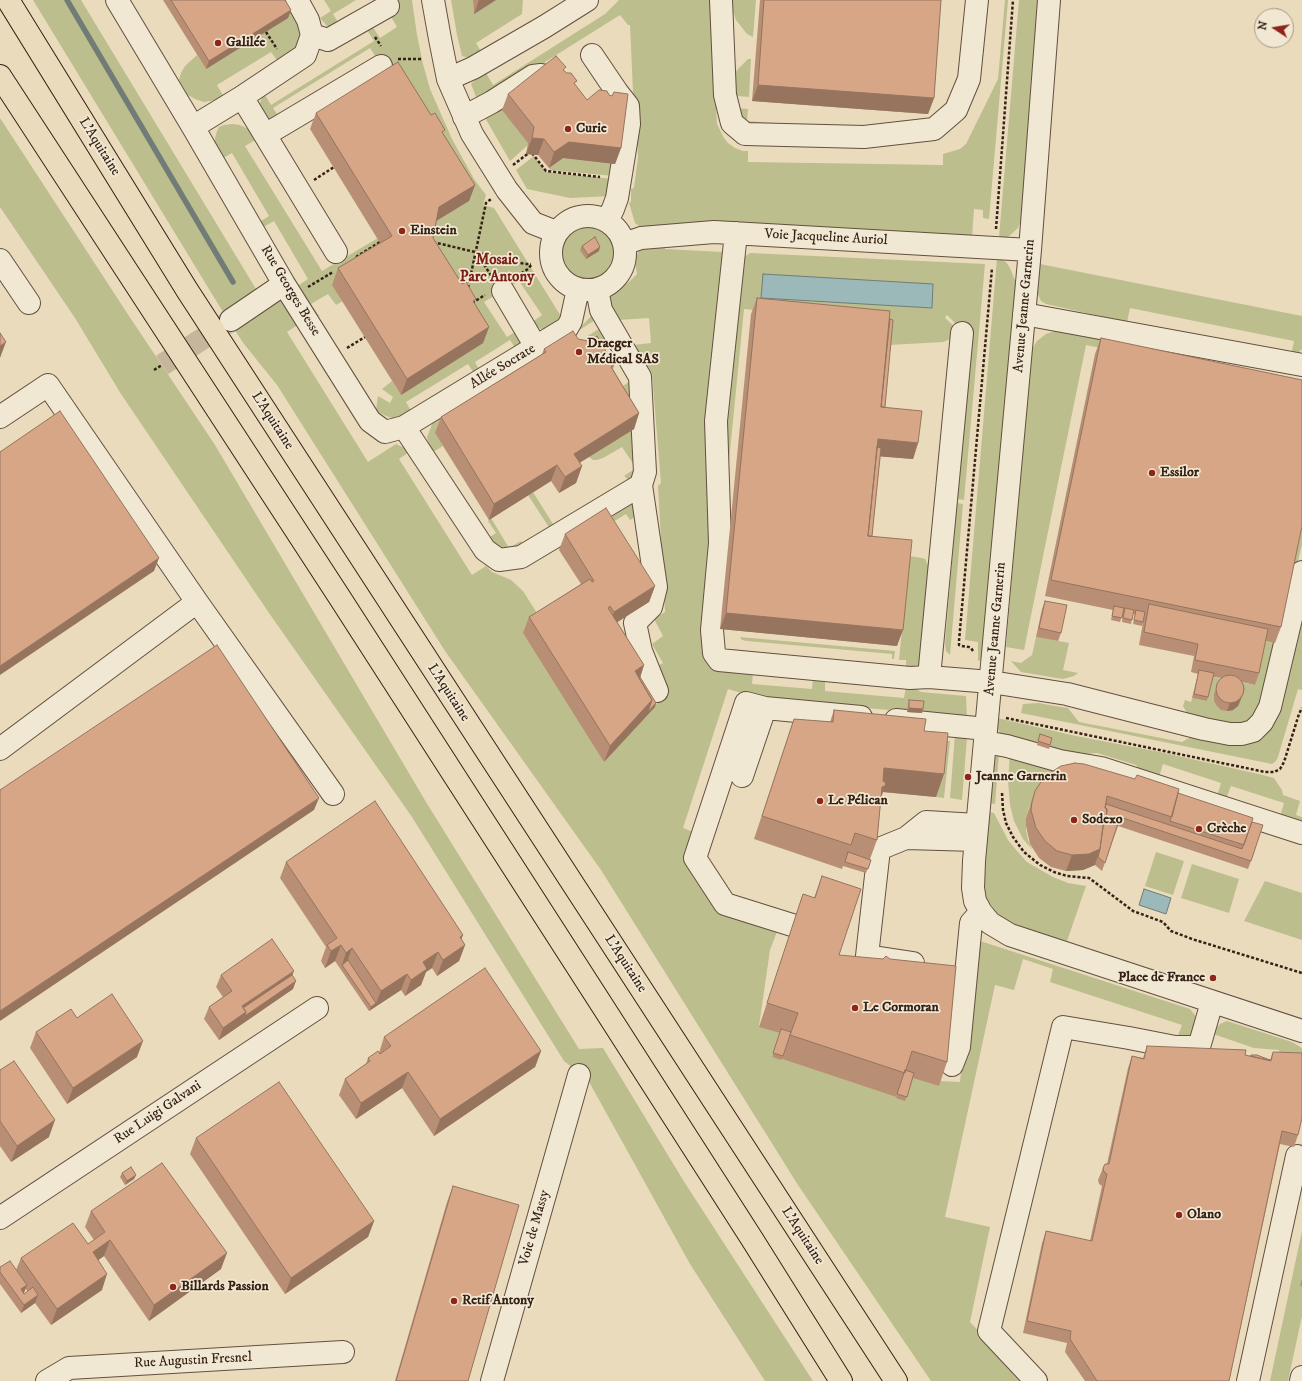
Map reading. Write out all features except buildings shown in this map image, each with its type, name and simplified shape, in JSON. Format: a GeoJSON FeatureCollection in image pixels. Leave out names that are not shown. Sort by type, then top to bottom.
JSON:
{"type":"FeatureCollection","features":[{"type":"Feature","properties":{"kind":"highway","name":"L'Aquitaine"},"geometry":{"type":"LineString","coordinates":[[8,0],[187,290],[896,1381]]}},
{"type":"Feature","properties":{"kind":"highway"},"geometry":{"type":"LineString","coordinates":[[0,76],[340,598],[605,1009],[841,1381]]}},
{"type":"Feature","properties":{"kind":"street","name":"Rue Georges Besse"},"geometry":{"type":"LineString","coordinates":[[117,0],[193,126],[284,284],[370,420],[385,432],[404,427]]}},
{"type":"Feature","properties":{"kind":"street"},"geometry":{"type":"LineString","coordinates":[[193,126],[242,97],[305,55],[312,36],[308,20],[297,0]]}},
{"type":"Feature","properties":{"kind":"street"},"geometry":{"type":"LineString","coordinates":[[433,0],[448,79],[472,134],[507,190],[533,223],[556,232]]}},
{"type":"Feature","properties":{"kind":"street"},"geometry":{"type":"LineString","coordinates":[[448,79],[473,68],[587,0]]}},
{"type":"Feature","properties":{"kind":"street"},"geometry":{"type":"LineString","coordinates":[[721,0],[725,95],[732,123],[745,134],[864,137],[934,128],[956,110],[969,79],[977,0]]}},
{"type":"Feature","properties":{"kind":"street","name":"Avenue Jeanne Garnerin"},"geometry":{"type":"LineString","coordinates":[[1049,0],[1030,250],[977,833],[974,888],[975,901],[981,912],[990,923],[1010,935],[1302,1031]]}},
{"type":"Feature","properties":{"kind":"street"},"geometry":{"type":"LineString","coordinates":[[312,36],[328,40],[388,6]]}},
{"type":"Feature","properties":{"kind":"street"},"geometry":{"type":"LineString","coordinates":[[592,55],[628,106],[629,124],[617,198],[607,221]]}},
{"type":"Feature","properties":{"kind":"street"},"geometry":{"type":"LineString","coordinates":[[265,135],[381,66]]}},
{"type":"Feature","properties":{"kind":"street"},"geometry":{"type":"LineString","coordinates":[[464,117],[492,102],[533,76],[538,75],[544,78]]}},
{"type":"Feature","properties":{"kind":"street"},"geometry":{"type":"LineString","coordinates":[[242,97],[336,252]]}},
{"type":"Feature","properties":{"kind":"street"},"geometry":{"type":"LineString","coordinates":[[585,215],[597,216],[607,221],[618,231],[624,244],[625,256],[622,267],[616,277],[607,285],[587,289],[569,285],[561,279],[553,266],[550,251],[556,232],[564,224],[574,218],[585,215]]}},
{"type":"Feature","properties":{"kind":"street","name":"Voie Jacqueline Auriol"},"geometry":{"type":"LineString","coordinates":[[624,244],[641,238],[707,232],[1030,250]]}},
{"type":"Feature","properties":{"kind":"street"},"geometry":{"type":"LineString","coordinates":[[736,233],[716,421],[720,543],[712,630],[714,653],[719,660],[910,678],[929,677],[991,682],[1067,694],[1204,729],[1230,734],[1242,734],[1253,731],[1262,722],[1270,707],[1302,572]]}},
{"type":"Feature","properties":{"kind":"street"},"geometry":{"type":"LineString","coordinates":[[0,260],[29,303]]}},
{"type":"Feature","properties":{"kind":"street"},"geometry":{"type":"LineString","coordinates":[[231,320],[284,284]]}},
{"type":"Feature","properties":{"kind":"street"},"geometry":{"type":"LineString","coordinates":[[509,284],[536,347]]}},
{"type":"Feature","properties":{"kind":"street"},"geometry":{"type":"LineString","coordinates":[[587,289],[640,377],[645,472],[641,485],[656,587],[651,607],[635,623],[641,651],[657,691]]}},
{"type":"Feature","properties":{"kind":"street","name":"Allée Socrate"},"geometry":{"type":"LineString","coordinates":[[404,427],[566,328],[587,289]]}},
{"type":"Feature","properties":{"kind":"street"},"geometry":{"type":"LineString","coordinates":[[1024,314],[1302,365]]}},
{"type":"Feature","properties":{"kind":"street"},"geometry":{"type":"LineString","coordinates":[[929,677],[962,333]]}},
{"type":"Feature","properties":{"kind":"street"},"geometry":{"type":"LineString","coordinates":[[0,417],[48,385],[197,602],[333,794]]}},
{"type":"Feature","properties":{"kind":"street"},"geometry":{"type":"LineString","coordinates":[[404,427],[485,550],[499,560],[521,557],[641,485]]}},
{"type":"Feature","properties":{"kind":"street"},"geometry":{"type":"LineString","coordinates":[[0,749],[197,602]]}},
{"type":"Feature","properties":{"kind":"street"},"geometry":{"type":"LineString","coordinates":[[792,925],[725,904],[695,858],[746,703],[765,708],[985,736],[1007,746],[1060,761],[1101,768],[1302,833]]}},
{"type":"Feature","properties":{"kind":"street"},"geometry":{"type":"LineString","coordinates":[[742,776],[765,708]]}},
{"type":"Feature","properties":{"kind":"street"},"geometry":{"type":"LineString","coordinates":[[925,965],[867,956],[879,849],[906,838],[926,822],[977,833]]}},
{"type":"Feature","properties":{"kind":"street"},"geometry":{"type":"LineString","coordinates":[[952,1065],[959,1047],[971,923],[981,912]]}},
{"type":"Feature","properties":{"kind":"street"},"geometry":{"type":"LineString","coordinates":[[1036,1381],[989,1331],[1063,1027],[1175,1047],[1199,1047],[1212,1002]]}},
{"type":"Feature","properties":{"kind":"street","name":"Rue Luigi Galvani"},"geometry":{"type":"LineString","coordinates":[[0,1218],[317,1008]]}},
{"type":"Feature","properties":{"kind":"street","name":"Voie de Massy"},"geometry":{"type":"LineString","coordinates":[[492,1381],[579,1076]]}},
{"type":"Feature","properties":{"kind":"street"},"geometry":{"type":"LineString","coordinates":[[1248,1381],[1297,1156]]}},
{"type":"Feature","properties":{"kind":"street","name":"Rue Augustin Fresnel"},"geometry":{"type":"LineString","coordinates":[[47,1381],[69,1368],[343,1352]]}},
{"type":"Feature","properties":{"kind":"street"},"geometry":{"type":"LineString","coordinates":[[1301,1381],[1302,1377]]}},
{"type":"Feature","properties":{"kind":"path"},"geometry":{"type":"LineString","coordinates":[[972,657],[973,652],[971,648],[959,645],[959,641],[994,247],[1013,0]]}},
{"type":"Feature","properties":{"kind":"path"},"geometry":{"type":"LineString","coordinates":[[511,166],[531,150],[546,171],[620,179]]}},
{"type":"Feature","properties":{"kind":"path"},"geometry":{"type":"LineString","coordinates":[[466,293],[486,203]]}},
{"type":"Feature","properties":{"kind":"path"},"geometry":{"type":"LineString","coordinates":[[430,241],[476,252],[525,264],[532,264],[509,284],[498,287],[476,252]]}},
{"type":"Feature","properties":{"kind":"path"},"geometry":{"type":"LineString","coordinates":[[154,370],[162,365]]}},
{"type":"Feature","properties":{"kind":"path"},"geometry":{"type":"LineString","coordinates":[[1004,717],[1265,772],[1274,772],[1280,768],[1284,762],[1302,708]]}},
{"type":"Feature","properties":{"kind":"path"},"geometry":{"type":"LineString","coordinates":[[1002,787],[1003,810],[1006,823],[1013,837],[1024,852],[1040,865],[1054,872],[1067,876],[1089,878],[1133,912],[1162,922],[1171,931],[1302,973]]}},
{"type":"Feature","properties":{"kind":"green space"},"geometry":{"type":"Polygon","coordinates":[[[33,0],[81,0],[259,294],[226,317],[33,0]]]}},
{"type":"Feature","properties":{"kind":"green space"},"geometry":{"type":"Polygon","coordinates":[[[277,0],[288,0],[301,30],[300,40],[295,49],[279,63],[271,52],[217,85],[224,97],[204,102],[188,95],[179,80],[185,66],[197,55],[206,69],[277,0]]]}},
{"type":"Feature","properties":{"kind":"green space"},"geometry":{"type":"Polygon","coordinates":[[[324,0],[356,0],[333,14],[340,26],[328,27],[320,18],[331,11],[324,0]]]}},
{"type":"Feature","properties":{"kind":"green space"},"geometry":{"type":"Polygon","coordinates":[[[392,0],[412,0],[417,35],[430,89],[452,139],[474,179],[486,195],[483,205],[494,208],[562,318],[548,329],[541,329],[531,323],[542,315],[519,281],[484,302],[507,337],[518,330],[521,340],[520,346],[516,349],[510,340],[475,362],[480,371],[475,375],[468,364],[406,402],[413,414],[395,419],[376,411],[378,396],[390,403],[393,397],[382,389],[392,381],[401,395],[433,223],[469,201],[370,48],[273,108],[281,120],[272,121],[268,119],[259,105],[264,93],[271,105],[374,41],[367,30],[372,26],[380,38],[397,27],[390,15],[398,10],[392,0]]]}},
{"type":"Feature","properties":{"kind":"green space"},"geometry":{"type":"Polygon","coordinates":[[[451,0],[473,0],[474,13],[496,0],[523,0],[522,14],[476,43],[483,55],[468,58],[462,56],[451,0]]]}},
{"type":"Feature","properties":{"kind":"green space"},"geometry":{"type":"Polygon","coordinates":[[[619,0],[710,0],[717,124],[728,143],[735,148],[748,151],[748,162],[943,165],[943,154],[960,149],[966,144],[998,79],[1005,0],[1008,0],[989,219],[983,218],[983,210],[974,209],[972,237],[643,229],[635,223],[629,203],[631,202],[631,189],[634,188],[638,157],[630,25],[628,25],[620,15],[545,62],[552,71],[478,102],[471,84],[486,73],[493,85],[605,14],[619,0]]]}},
{"type":"Feature","properties":{"kind":"green space"},"geometry":{"type":"Polygon","coordinates":[[[731,0],[756,0],[753,37],[747,34],[736,20],[731,0]]]}},
{"type":"Feature","properties":{"kind":"green space"},"geometry":{"type":"Polygon","coordinates":[[[1019,0],[1041,0],[1024,212],[1018,228],[1008,237],[999,237],[1019,0]]]}},
{"type":"Feature","properties":{"kind":"green space"},"geometry":{"type":"Polygon","coordinates":[[[748,59],[751,59],[749,97],[738,96],[732,93],[734,75],[748,59]]]}},
{"type":"Feature","properties":{"kind":"green space"},"geometry":{"type":"Polygon","coordinates":[[[515,96],[528,145],[510,161],[484,116],[515,96]]]}},
{"type":"Feature","properties":{"kind":"green space"},"geometry":{"type":"Polygon","coordinates":[[[737,108],[748,109],[747,121],[877,131],[752,127],[743,120],[737,108]]]}},
{"type":"Feature","properties":{"kind":"green space"},"geometry":{"type":"Polygon","coordinates":[[[0,118],[215,445],[426,802],[579,1049],[603,1048],[683,1180],[813,1381],[765,1381],[690,1264],[588,1080],[564,1061],[412,817],[269,613],[121,394],[75,318],[0,207],[0,118]]]}},
{"type":"Feature","properties":{"kind":"green space"},"geometry":{"type":"Polygon","coordinates":[[[232,124],[240,125],[248,129],[257,139],[245,146],[322,271],[378,238],[386,252],[332,284],[343,301],[336,305],[328,294],[311,304],[319,316],[317,317],[296,287],[308,279],[274,221],[262,228],[258,223],[269,216],[232,153],[220,160],[215,145],[217,131],[219,127],[232,124]]]}},
{"type":"Feature","properties":{"kind":"green space"},"geometry":{"type":"Polygon","coordinates":[[[534,156],[546,172],[614,179],[612,196],[570,198],[527,189],[516,170],[534,156]]]}},
{"type":"Feature","properties":{"kind":"green space"},"geometry":{"type":"Polygon","coordinates":[[[563,158],[615,164],[614,176],[550,170],[549,168],[563,158]]]}},
{"type":"Feature","properties":{"kind":"green space"},"geometry":{"type":"Polygon","coordinates":[[[583,225],[593,225],[603,229],[611,237],[615,247],[615,257],[611,267],[603,275],[593,279],[583,279],[573,275],[565,267],[561,257],[561,247],[565,237],[573,229],[583,225]]]}},
{"type":"Feature","properties":{"kind":"green space"},"geometry":{"type":"Polygon","coordinates":[[[665,242],[665,249],[723,252],[725,258],[706,649],[753,672],[752,684],[812,689],[813,678],[825,679],[825,691],[904,698],[906,686],[913,687],[921,692],[966,696],[967,719],[889,710],[776,700],[752,696],[728,689],[683,828],[696,833],[686,861],[778,929],[770,950],[759,1026],[780,1033],[772,1057],[782,1059],[896,1098],[913,1077],[939,1086],[939,1081],[960,1082],[974,939],[1190,1009],[1195,1015],[1196,1022],[1192,1035],[1188,1038],[1177,1038],[1182,1025],[1050,982],[1053,969],[1023,959],[1014,990],[995,985],[945,1217],[990,1227],[970,1322],[1026,1381],[931,1381],[798,1185],[601,870],[445,651],[277,385],[244,344],[232,326],[279,300],[283,302],[299,324],[287,332],[368,462],[396,444],[411,451],[399,459],[472,575],[486,566],[492,572],[511,580],[523,591],[542,621],[604,762],[655,707],[664,691],[652,669],[663,663],[652,644],[663,636],[654,619],[665,612],[658,486],[661,483],[652,374],[634,345],[651,343],[649,318],[618,320],[609,305],[609,296],[637,274],[635,262],[636,256],[640,250],[649,245],[665,242]]]}},
{"type":"Feature","properties":{"kind":"green space"},"geometry":{"type":"Polygon","coordinates":[[[750,253],[985,264],[964,500],[957,499],[972,327],[957,325],[947,315],[945,318],[955,327],[953,337],[948,340],[943,342],[889,345],[886,323],[744,309],[725,502],[723,427],[744,257],[750,253]]]}},
{"type":"Feature","properties":{"kind":"green space"},"geometry":{"type":"Polygon","coordinates":[[[997,258],[1006,262],[1017,285],[983,659],[978,661],[978,642],[965,640],[997,258]]]}},
{"type":"Feature","properties":{"kind":"green space"},"geometry":{"type":"Polygon","coordinates":[[[1040,264],[1302,316],[1302,349],[1295,356],[1291,355],[1294,341],[1130,308],[1127,322],[1046,304],[1041,301],[1036,290],[1040,264]]]}},
{"type":"Feature","properties":{"kind":"green space"},"geometry":{"type":"Polygon","coordinates":[[[592,315],[598,318],[578,331],[572,355],[436,433],[443,446],[430,454],[427,437],[433,422],[442,416],[445,420],[578,330],[592,315]]]}},
{"type":"Feature","properties":{"kind":"green space"},"geometry":{"type":"Polygon","coordinates":[[[602,327],[613,343],[601,351],[623,386],[635,378],[640,474],[630,481],[624,476],[636,468],[622,447],[597,460],[593,460],[589,457],[581,357],[586,337],[602,327]]]}},
{"type":"Feature","properties":{"kind":"green space"},"geometry":{"type":"Polygon","coordinates":[[[1055,331],[1185,354],[1193,360],[1192,366],[1086,345],[1024,650],[1006,647],[1031,351],[1037,341],[1046,334],[1055,331]]]}},
{"type":"Feature","properties":{"kind":"green space"},"geometry":{"type":"Polygon","coordinates":[[[533,492],[556,529],[552,532],[528,495],[533,492]]]}},
{"type":"Feature","properties":{"kind":"green space"},"geometry":{"type":"Polygon","coordinates":[[[634,501],[637,516],[630,520],[626,514],[603,528],[598,523],[634,501]]]}},
{"type":"Feature","properties":{"kind":"green space"},"geometry":{"type":"Polygon","coordinates":[[[957,503],[963,504],[950,655],[946,651],[945,644],[957,503]]]}},
{"type":"Feature","properties":{"kind":"green space"},"geometry":{"type":"Polygon","coordinates":[[[1302,513],[1302,544],[1268,688],[1259,709],[1246,723],[1239,726],[1188,715],[1183,706],[1185,700],[1191,702],[1192,698],[1207,701],[1212,677],[1255,685],[1263,641],[1275,643],[1302,513]]]}},
{"type":"Feature","properties":{"kind":"green space"},"geometry":{"type":"Polygon","coordinates":[[[491,518],[509,548],[521,541],[523,544],[514,554],[484,541],[496,533],[488,521],[491,518]]]}},
{"type":"Feature","properties":{"kind":"green space"},"geometry":{"type":"Polygon","coordinates":[[[909,556],[925,559],[929,567],[919,665],[918,667],[906,668],[906,660],[899,660],[909,556]]]}},
{"type":"Feature","properties":{"kind":"green space"},"geometry":{"type":"Polygon","coordinates":[[[1302,593],[1302,690],[1298,689],[1278,757],[1272,764],[1021,713],[1023,704],[1039,703],[1068,708],[1079,722],[1182,742],[1198,733],[1246,743],[1302,593]]]}},
{"type":"Feature","properties":{"kind":"green space"},"geometry":{"type":"Polygon","coordinates":[[[740,637],[895,651],[894,659],[892,659],[892,654],[747,641],[742,640],[740,637]]]}},
{"type":"Feature","properties":{"kind":"green space"},"geometry":{"type":"Polygon","coordinates":[[[1036,637],[1069,643],[1063,670],[1078,673],[1074,676],[1063,679],[1021,672],[1011,661],[1021,663],[1032,655],[1036,637]]]}},
{"type":"Feature","properties":{"kind":"green space"},"geometry":{"type":"Polygon","coordinates":[[[997,718],[1076,736],[1160,752],[1274,778],[1282,790],[1283,795],[1300,801],[1296,815],[1302,817],[1302,823],[1280,816],[1284,803],[1231,786],[1226,799],[1217,796],[1221,783],[1163,764],[1159,777],[1142,774],[1136,765],[1097,753],[1087,754],[1075,760],[1003,736],[996,725],[997,718]]]}},
{"type":"Feature","properties":{"kind":"green space"},"geometry":{"type":"Polygon","coordinates":[[[955,734],[967,738],[962,800],[950,798],[955,734]]]}},
{"type":"Feature","properties":{"kind":"green space"},"geometry":{"type":"Polygon","coordinates":[[[920,739],[950,741],[944,798],[936,797],[939,757],[920,739]]]}},
{"type":"Feature","properties":{"kind":"green space"},"geometry":{"type":"Polygon","coordinates":[[[1010,753],[1065,770],[1029,807],[1026,818],[1026,830],[1032,849],[1023,839],[1014,821],[1010,805],[1008,781],[1010,753]]]}},
{"type":"Feature","properties":{"kind":"green space"},"geometry":{"type":"Polygon","coordinates":[[[999,754],[995,804],[989,803],[993,760],[999,754]]]}},
{"type":"Feature","properties":{"kind":"green space"},"geometry":{"type":"Polygon","coordinates":[[[988,812],[994,813],[1008,840],[1027,862],[1053,877],[1068,883],[1086,886],[1066,944],[1017,927],[1002,918],[986,897],[982,881],[988,812]]]}},
{"type":"Feature","properties":{"kind":"green space"},"geometry":{"type":"Polygon","coordinates":[[[1156,852],[1184,861],[1173,895],[1145,886],[1156,852]]]}},
{"type":"Feature","properties":{"kind":"green space"},"geometry":{"type":"Polygon","coordinates":[[[1192,864],[1239,879],[1229,913],[1181,898],[1192,864]]]}},
{"type":"Feature","properties":{"kind":"green space"},"geometry":{"type":"Polygon","coordinates":[[[1265,881],[1302,893],[1302,940],[1244,921],[1265,881]]]}},
{"type":"Feature","properties":{"kind":"green space"},"geometry":{"type":"Polygon","coordinates":[[[1227,1021],[1292,1042],[1302,1048],[1302,1060],[1280,1054],[1279,1050],[1254,1048],[1213,1034],[1215,1029],[1220,1024],[1227,1021]]]}},
{"type":"Feature","properties":{"kind":"green space"},"geometry":{"type":"Polygon","coordinates":[[[1302,1231],[1302,1316],[1288,1381],[1270,1381],[1302,1231]]]}},
{"type":"Feature","properties":{"kind":"water"},"geometry":{"type":"Polygon","coordinates":[[[763,274],[933,284],[932,308],[761,298],[763,274]]]}},
{"type":"Feature","properties":{"kind":"water"},"geometry":{"type":"Polygon","coordinates":[[[1144,889],[1171,898],[1166,914],[1139,905],[1144,889]]]}},
{"type":"Feature","properties":{"kind":"waterway"},"geometry":{"type":"LineString","coordinates":[[67,0],[233,282]]}},
{"type":"Feature","properties":{"kind":"tunnel"},"geometry":{"type":"LineString","coordinates":[[162,365],[230,321]]}},
{"type":"Feature","properties":{"kind":"place","name":"Galilée"},"geometry":{"type":"Point","coordinates":[218,43]}},
{"type":"Feature","properties":{"kind":"place","name":"Curie"},"geometry":{"type":"Point","coordinates":[568,129]}},
{"type":"Feature","properties":{"kind":"place","name":"Einstein"},"geometry":{"type":"Point","coordinates":[402,231]}},
{"type":"Feature","properties":{"kind":"place","name":"Draeger Médical SAS"},"geometry":{"type":"Point","coordinates":[579,352]}},
{"type":"Feature","properties":{"kind":"place","name":"Essilor"},"geometry":{"type":"Point","coordinates":[1152,473]}},
{"type":"Feature","properties":{"kind":"place","name":"Jeanne Garnerin"},"geometry":{"type":"Point","coordinates":[968,777]}},
{"type":"Feature","properties":{"kind":"place","name":"Le Pélican"},"geometry":{"type":"Point","coordinates":[820,801]}},
{"type":"Feature","properties":{"kind":"place","name":"Sodexo"},"geometry":{"type":"Point","coordinates":[1074,820]}},
{"type":"Feature","properties":{"kind":"place","name":"Crèche"},"geometry":{"type":"Point","coordinates":[1199,829]}},
{"type":"Feature","properties":{"kind":"place","name":"Place de France"},"geometry":{"type":"Point","coordinates":[1213,978]}},
{"type":"Feature","properties":{"kind":"place","name":"Le Cormoran"},"geometry":{"type":"Point","coordinates":[855,1008]}},
{"type":"Feature","properties":{"kind":"place","name":"Olano"},"geometry":{"type":"Point","coordinates":[1179,1215]}},
{"type":"Feature","properties":{"kind":"place","name":"Billards Passion"},"geometry":{"type":"Point","coordinates":[173,1287]}},
{"type":"Feature","properties":{"kind":"place","name":"Retif Antony"},"geometry":{"type":"Point","coordinates":[454,1301]}},
{"type":"Feature","properties":{"kind":"district","name":"Mosaic Parc Antony"},"geometry":{"type":"Point","coordinates":[497,270]}}]}
